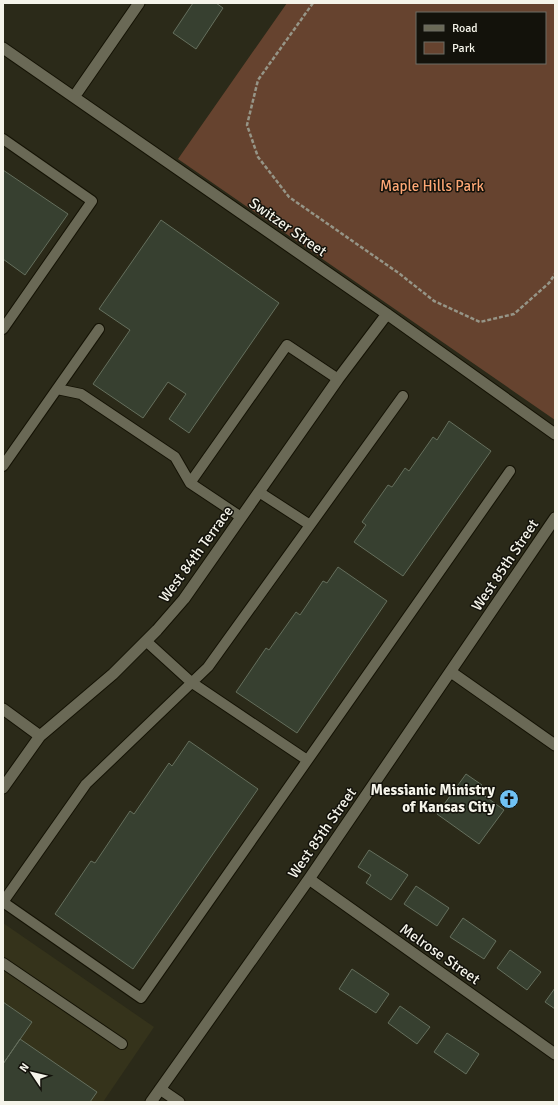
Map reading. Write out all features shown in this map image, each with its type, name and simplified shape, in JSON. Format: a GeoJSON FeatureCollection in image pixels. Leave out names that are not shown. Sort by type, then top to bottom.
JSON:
{"type":"FeatureCollection","features":[{"type":"Feature","properties":{"kind":"street"},"geometry":{"type":"LineString","coordinates":[[74,97],[139,3]]}},
{"type":"Feature","properties":{"kind":"street","name":"Switzer Street"},"geometry":{"type":"LineString","coordinates":[[3,48],[387,314],[555,434]]}},
{"type":"Feature","properties":{"kind":"street","name":"West 84th Terrace"},"geometry":{"type":"LineString","coordinates":[[3,788],[40,736],[113,674],[146,641],[184,599],[338,379],[387,314]]}},
{"type":"Feature","properties":{"kind":"street","name":"West 85th Street"},"geometry":{"type":"LineString","coordinates":[[151,1102],[309,879],[555,518]]}},
{"type":"Feature","properties":{"kind":"street"},"geometry":{"type":"LineString","coordinates":[[451,672],[555,745]]}},
{"type":"Feature","properties":{"kind":"street"},"geometry":{"type":"LineString","coordinates":[[3,709],[40,736]]}},
{"type":"Feature","properties":{"kind":"street","name":"Melrose Street"},"geometry":{"type":"LineString","coordinates":[[309,879],[555,1054]]}},
{"type":"Feature","properties":{"kind":"street"},"geometry":{"type":"LineString","coordinates":[[160,1089],[178,1102]]}},
{"type":"Feature","properties":{"kind":"lane"},"geometry":{"type":"LineString","coordinates":[[3,139],[92,201],[3,329]]}},
{"type":"Feature","properties":{"kind":"lane"},"geometry":{"type":"LineString","coordinates":[[3,466],[99,329]]}},
{"type":"Feature","properties":{"kind":"lane"},"geometry":{"type":"LineString","coordinates":[[190,483],[287,345],[338,379]]}},
{"type":"Feature","properties":{"kind":"lane"},"geometry":{"type":"LineString","coordinates":[[57,389],[81,394],[175,457],[190,483],[241,517]]}},
{"type":"Feature","properties":{"kind":"lane"},"geometry":{"type":"LineString","coordinates":[[402,396],[208,667],[86,784],[3,902],[141,998],[510,471]]}},
{"type":"Feature","properties":{"kind":"lane"},"geometry":{"type":"LineString","coordinates":[[259,492],[310,525]]}},
{"type":"Feature","properties":{"kind":"lane"},"geometry":{"type":"LineString","coordinates":[[146,641],[191,682],[307,760]]}},
{"type":"Feature","properties":{"kind":"lane"},"geometry":{"type":"LineString","coordinates":[[3,962],[122,1044]]}},
{"type":"Feature","properties":{"kind":"path"},"geometry":{"type":"LineString","coordinates":[[314,3],[258,80],[247,125],[258,157],[289,198],[400,274],[434,301],[480,322],[514,314],[555,274]]}},
{"type":"Feature","properties":{"kind":"shaded area"},"geometry":{"type":"Polygon","coordinates":[[[3,923],[154,1027],[103,1102],[3,1102],[3,923]]]}},
{"type":"Feature","properties":{"kind":"green space","name":"Maple Hills Park"},"geometry":{"type":"Polygon","coordinates":[[[287,3],[555,3],[555,420],[178,159],[287,3]]]}},
{"type":"Feature","properties":{"kind":"building"},"geometry":{"type":"Polygon","coordinates":[[[193,3],[216,3],[223,8],[196,49],[173,33],[193,3]]]}},
{"type":"Feature","properties":{"kind":"building"},"geometry":{"type":"Polygon","coordinates":[[[3,170],[68,214],[25,275],[3,259],[3,170]]]}},
{"type":"Feature","properties":{"kind":"building"},"geometry":{"type":"Polygon","coordinates":[[[161,220],[279,303],[189,433],[169,419],[186,394],[168,382],[143,418],[93,384],[130,330],[99,309],[161,220]]]}},
{"type":"Feature","properties":{"kind":"building"},"geometry":{"type":"Polygon","coordinates":[[[449,421],[491,451],[403,576],[354,542],[366,525],[362,522],[388,485],[392,487],[405,468],[409,471],[433,437],[437,440],[449,421]]]}},
{"type":"Feature","properties":{"kind":"building"},"geometry":{"type":"Polygon","coordinates":[[[338,567],[387,601],[297,733],[236,692],[266,648],[269,650],[296,612],[300,615],[323,581],[327,583],[338,567]]]}},
{"type":"Feature","properties":{"kind":"building"},"geometry":{"type":"Polygon","coordinates":[[[189,741],[258,789],[133,969],[55,914],[91,861],[95,863],[130,811],[134,814],[169,763],[172,766],[189,741]]]}},
{"type":"Feature","properties":{"kind":"building"},"geometry":{"type":"Polygon","coordinates":[[[466,774],[482,785],[478,791],[504,810],[479,844],[437,814],[466,774]]]}},
{"type":"Feature","properties":{"kind":"building"},"geometry":{"type":"Polygon","coordinates":[[[369,850],[408,875],[391,900],[366,883],[371,875],[358,867],[369,850]]]}},
{"type":"Feature","properties":{"kind":"building"},"geometry":{"type":"Polygon","coordinates":[[[416,886],[449,908],[437,926],[404,904],[416,886]]]}},
{"type":"Feature","properties":{"kind":"building"},"geometry":{"type":"Polygon","coordinates":[[[463,918],[496,941],[484,959],[450,937],[463,918]]]}},
{"type":"Feature","properties":{"kind":"building"},"geometry":{"type":"Polygon","coordinates":[[[510,950],[541,972],[527,990],[497,968],[510,950]]]}},
{"type":"Feature","properties":{"kind":"building"},"geometry":{"type":"Polygon","coordinates":[[[352,969],[389,994],[376,1013],[339,989],[352,969]]]}},
{"type":"Feature","properties":{"kind":"building"},"geometry":{"type":"Polygon","coordinates":[[[555,988],[555,1009],[545,1002],[555,988]]]}},
{"type":"Feature","properties":{"kind":"building"},"geometry":{"type":"Polygon","coordinates":[[[3,1002],[32,1022],[3,1064],[3,1002]]]}},
{"type":"Feature","properties":{"kind":"building"},"geometry":{"type":"Polygon","coordinates":[[[400,1006],[430,1027],[417,1044],[388,1023],[400,1006]]]}},
{"type":"Feature","properties":{"kind":"building"},"geometry":{"type":"Polygon","coordinates":[[[447,1033],[479,1054],[466,1074],[434,1052],[447,1033]]]}},
{"type":"Feature","properties":{"kind":"building"},"geometry":{"type":"Polygon","coordinates":[[[20,1039],[97,1092],[90,1102],[3,1102],[3,1064],[20,1039]]]}},
{"type":"Feature","properties":{"kind":"place","name":"Messianic Ministry of Kansas City"},"geometry":{"type":"Point","coordinates":[509,799]}}]}
